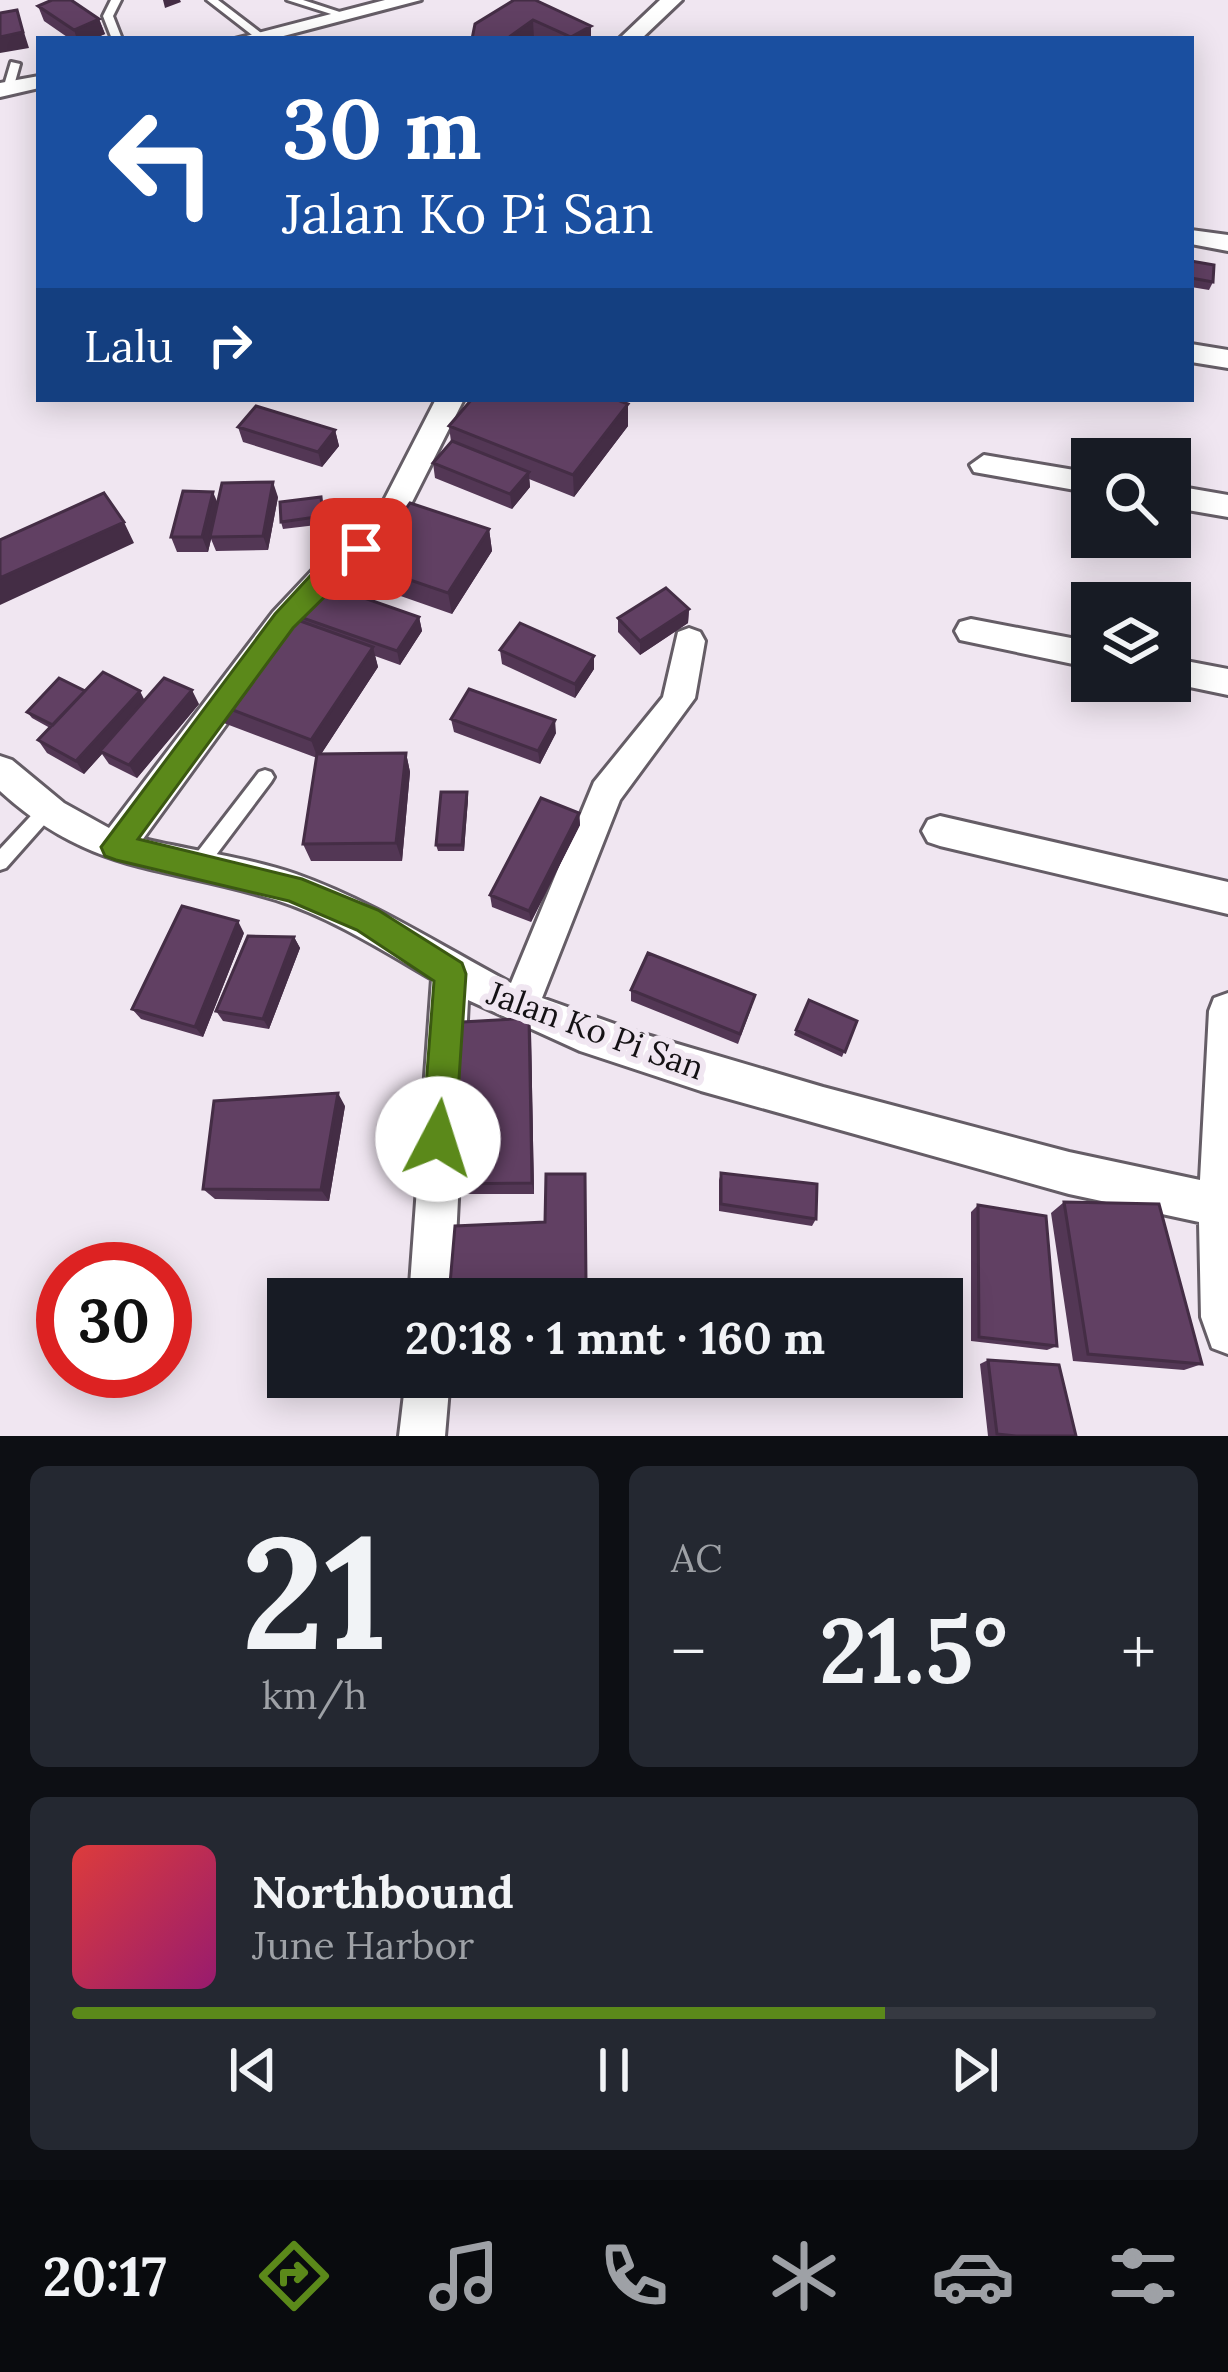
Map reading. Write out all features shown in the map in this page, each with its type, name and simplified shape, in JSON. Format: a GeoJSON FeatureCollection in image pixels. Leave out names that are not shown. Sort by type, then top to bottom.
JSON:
{"type":"FeatureCollection","features":[{"type":"Feature","properties":{"kind":"street"},"geometry":{"type":"LineString","coordinates":[[257,36],[411,0]]}},
{"type":"Feature","properties":{"kind":"street"},"geometry":{"type":"LineString","coordinates":[[632,36],[672,0]]}},
{"type":"Feature","properties":{"kind":"street"},"geometry":{"type":"LineString","coordinates":[[4,89],[36,83]]}},
{"type":"Feature","properties":{"kind":"street"},"geometry":{"type":"LineString","coordinates":[[1194,237],[1228,243]]}},
{"type":"Feature","properties":{"kind":"street"},"geometry":{"type":"LineString","coordinates":[[1194,353],[1228,359]]}},
{"type":"Feature","properties":{"kind":"street"},"geometry":{"type":"LineString","coordinates":[[116,847],[284,621],[332,569],[374,537],[391,514],[448,402]]}},
{"type":"Feature","properties":{"kind":"street"},"geometry":{"type":"LineString","coordinates":[[984,465],[1071,480]]}},
{"type":"Feature","properties":{"kind":"street"},"geometry":{"type":"LineString","coordinates":[[1191,500],[1228,506]]}},
{"type":"Feature","properties":{"kind":"street"},"geometry":{"type":"LineString","coordinates":[[971,631],[1071,651]]}},
{"type":"Feature","properties":{"kind":"street"},"geometry":{"type":"LineString","coordinates":[[520,1006],[577,872],[606,789],[678,701],[688,641]]}},
{"type":"Feature","properties":{"kind":"street"},"geometry":{"type":"LineString","coordinates":[[1191,674],[1228,682]]}},
{"type":"Feature","properties":{"kind":"street","name":"Jalan Ko Pi San"},"geometry":{"type":"LineString","coordinates":[[0,770],[83,834],[116,847],[246,875],[330,904],[390,932],[451,974],[581,1032],[764,1089],[1075,1174],[1224,1208]]}},
{"type":"Feature","properties":{"kind":"street"},"geometry":{"type":"LineString","coordinates":[[940,831],[1228,898]]}},
{"type":"Feature","properties":{"kind":"street"},"geometry":{"type":"LineString","coordinates":[[432,1278],[451,974]]}},
{"type":"Feature","properties":{"kind":"street"},"geometry":{"type":"LineString","coordinates":[[1228,1011],[1223,1317],[1228,1332]]}},
{"type":"Feature","properties":{"kind":"street"},"geometry":{"type":"LineString","coordinates":[[422,1436],[426,1398]]}},
{"type":"Feature","properties":{"kind":"lane"},"geometry":{"type":"LineString","coordinates":[[116,0],[108,16],[116,36]]}},
{"type":"Feature","properties":{"kind":"lane"},"geometry":{"type":"LineString","coordinates":[[212,0],[252,36]]}},
{"type":"Feature","properties":{"kind":"lane"},"geometry":{"type":"LineString","coordinates":[[292,0],[347,16]]}},
{"type":"Feature","properties":{"kind":"lane"},"geometry":{"type":"LineString","coordinates":[[4,89],[15,64]]}},
{"type":"Feature","properties":{"kind":"lane"},"geometry":{"type":"LineString","coordinates":[[198,865],[266,777]]}},
{"type":"Feature","properties":{"kind":"lane"},"geometry":{"type":"LineString","coordinates":[[0,862],[46,809]]}},
{"type":"Feature","properties":{"kind":"building"},"geometry":{"type":"Polygon","coordinates":[[[71,0],[99,19],[74,30],[38,6],[71,0]]]}},
{"type":"Feature","properties":{"kind":"building"},"geometry":{"type":"Polygon","coordinates":[[[514,0],[535,0],[591,26],[569,36],[533,20],[512,35],[517,36],[473,36],[475,24],[514,0]]]}},
{"type":"Feature","properties":{"kind":"building"},"geometry":{"type":"Polygon","coordinates":[[[17,10],[23,32],[0,37],[0,13],[17,10]]]}},
{"type":"Feature","properties":{"kind":"building"},"geometry":{"type":"Polygon","coordinates":[[[1194,262],[1214,265],[1213,282],[1194,279],[1194,262]]]}},
{"type":"Feature","properties":{"kind":"building"},"geometry":{"type":"Polygon","coordinates":[[[469,402],[628,404],[573,475],[449,426],[469,402]]]}},
{"type":"Feature","properties":{"kind":"building"},"geometry":{"type":"Polygon","coordinates":[[[256,406],[335,430],[318,452],[238,427],[256,406]]]}},
{"type":"Feature","properties":{"kind":"building"},"geometry":{"type":"Polygon","coordinates":[[[452,441],[529,472],[510,494],[433,463],[452,441]]]}},
{"type":"Feature","properties":{"kind":"building"},"geometry":{"type":"Polygon","coordinates":[[[273,482],[263,536],[210,537],[222,483],[273,482]]]}},
{"type":"Feature","properties":{"kind":"building"},"geometry":{"type":"Polygon","coordinates":[[[183,491],[213,492],[202,537],[171,537],[183,491]]]}},
{"type":"Feature","properties":{"kind":"building"},"geometry":{"type":"Polygon","coordinates":[[[104,493],[124,522],[0,578],[0,540],[104,493]]]}},
{"type":"Feature","properties":{"kind":"building"},"geometry":{"type":"Polygon","coordinates":[[[321,497],[323,516],[281,522],[280,502],[321,497]]]}},
{"type":"Feature","properties":{"kind":"building"},"geometry":{"type":"Polygon","coordinates":[[[410,503],[489,529],[448,593],[366,565],[410,503]]]}},
{"type":"Feature","properties":{"kind":"building"},"geometry":{"type":"Polygon","coordinates":[[[321,583],[419,617],[397,651],[297,616],[321,583]]]}},
{"type":"Feature","properties":{"kind":"building"},"geometry":{"type":"Polygon","coordinates":[[[666,588],[689,609],[640,641],[618,618],[666,588]]]}},
{"type":"Feature","properties":{"kind":"building"},"geometry":{"type":"Polygon","coordinates":[[[278,613],[373,647],[311,740],[212,702],[278,613]]]}},
{"type":"Feature","properties":{"kind":"building"},"geometry":{"type":"Polygon","coordinates":[[[520,623],[594,656],[575,684],[500,650],[520,623]]]}},
{"type":"Feature","properties":{"kind":"building"},"geometry":{"type":"Polygon","coordinates":[[[103,672],[140,691],[76,761],[38,740],[103,672]]]}},
{"type":"Feature","properties":{"kind":"building"},"geometry":{"type":"Polygon","coordinates":[[[59,678],[85,691],[53,725],[27,712],[59,678]]]}},
{"type":"Feature","properties":{"kind":"building"},"geometry":{"type":"Polygon","coordinates":[[[164,678],[192,690],[129,765],[100,751],[164,678]]]}},
{"type":"Feature","properties":{"kind":"building"},"geometry":{"type":"Polygon","coordinates":[[[469,689],[555,720],[538,751],[451,719],[469,689]]]}},
{"type":"Feature","properties":{"kind":"building"},"geometry":{"type":"Polygon","coordinates":[[[406,753],[396,843],[303,844],[317,754],[406,753]]]}},
{"type":"Feature","properties":{"kind":"building"},"geometry":{"type":"Polygon","coordinates":[[[441,792],[467,792],[462,845],[436,845],[441,792]]]}},
{"type":"Feature","properties":{"kind":"building"},"geometry":{"type":"Polygon","coordinates":[[[541,798],[579,813],[529,911],[490,895],[541,798]]]}},
{"type":"Feature","properties":{"kind":"building"},"geometry":{"type":"Polygon","coordinates":[[[182,906],[238,921],[195,1027],[132,1009],[182,906]]]}},
{"type":"Feature","properties":{"kind":"building"},"geometry":{"type":"Polygon","coordinates":[[[248,936],[294,937],[263,1019],[216,1011],[248,936]]]}},
{"type":"Feature","properties":{"kind":"building"},"geometry":{"type":"Polygon","coordinates":[[[648,953],[755,995],[740,1034],[631,990],[648,953]]]}},
{"type":"Feature","properties":{"kind":"building"},"geometry":{"type":"Polygon","coordinates":[[[809,1000],[857,1021],[845,1052],[796,1030],[809,1000]]]}},
{"type":"Feature","properties":{"kind":"building"},"geometry":{"type":"Polygon","coordinates":[[[529,1018],[532,1183],[444,1184],[446,1023],[529,1018]]]}},
{"type":"Feature","properties":{"kind":"building"},"geometry":{"type":"Polygon","coordinates":[[[338,1093],[321,1190],[203,1189],[214,1101],[338,1093]]]}},
{"type":"Feature","properties":{"kind":"building"},"geometry":{"type":"Polygon","coordinates":[[[721,1173],[817,1184],[816,1219],[721,1204],[721,1173]]]}},
{"type":"Feature","properties":{"kind":"building"},"geometry":{"type":"Polygon","coordinates":[[[546,1174],[585,1174],[586,1278],[451,1278],[455,1226],[545,1222],[546,1174]]]}},
{"type":"Feature","properties":{"kind":"building"},"geometry":{"type":"Polygon","coordinates":[[[1064,1202],[1159,1204],[1202,1364],[1088,1354],[1064,1202]]]}},
{"type":"Feature","properties":{"kind":"building"},"geometry":{"type":"Polygon","coordinates":[[[978,1205],[1046,1216],[1057,1346],[979,1337],[978,1205]]]}},
{"type":"Feature","properties":{"kind":"building"},"geometry":{"type":"Polygon","coordinates":[[[988,1360],[1059,1365],[1076,1436],[997,1434],[988,1360]]]}},
{"type":"Feature","properties":{"kind":"route"},"geometry":{"type":"LineString","coordinates":[[361,549],[332,569],[284,621],[116,847],[291,888],[368,920],[451,974],[438,1139]]}}]}
